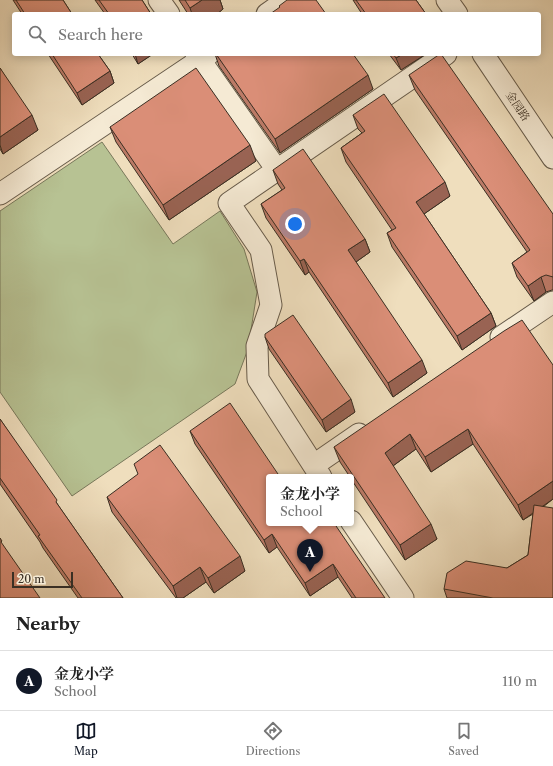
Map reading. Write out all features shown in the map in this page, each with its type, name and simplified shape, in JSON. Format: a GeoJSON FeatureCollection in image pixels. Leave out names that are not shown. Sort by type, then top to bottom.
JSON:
{"type":"FeatureCollection","features":[{"type":"Feature","properties":{"kind":"street"},"geometry":{"type":"LineString","coordinates":[[159,0],[168,12]]}},
{"type":"Feature","properties":{"kind":"street"},"geometry":{"type":"LineString","coordinates":[[270,12],[287,0]]}},
{"type":"Feature","properties":{"kind":"street"},"geometry":{"type":"LineString","coordinates":[[447,0],[455,12]]}},
{"type":"Feature","properties":{"kind":"street"},"geometry":{"type":"LineString","coordinates":[[0,194],[202,56],[277,170]]}},
{"type":"Feature","properties":{"kind":"street"},"geometry":{"type":"LineString","coordinates":[[372,426],[318,471],[258,379],[257,346],[271,305],[261,250],[229,203],[443,56]]}},
{"type":"Feature","properties":{"kind":"street","name":"金园路"},"geometry":{"type":"LineString","coordinates":[[484,56],[553,158]]}},
{"type":"Feature","properties":{"kind":"street"},"geometry":{"type":"LineString","coordinates":[[488,346],[553,302]]}},
{"type":"Feature","properties":{"kind":"street"},"geometry":{"type":"LineString","coordinates":[[354,525],[403,598]]}},
{"type":"Feature","properties":{"kind":"green space"},"geometry":{"type":"Polygon","coordinates":[[[102,142],[173,244],[220,211],[244,249],[257,292],[248,349],[235,384],[72,496],[0,392],[0,211],[102,142]]]}},
{"type":"Feature","properties":{"kind":"building"},"geometry":{"type":"Polygon","coordinates":[[[16,0],[63,0],[71,12],[24,12],[16,0]]]}},
{"type":"Feature","properties":{"kind":"building"},"geometry":{"type":"Polygon","coordinates":[[[99,0],[142,0],[150,12],[108,12],[99,0]]]}},
{"type":"Feature","properties":{"kind":"building"},"geometry":{"type":"Polygon","coordinates":[[[185,0],[202,0],[190,8],[185,0]]]}},
{"type":"Feature","properties":{"kind":"building"},"geometry":{"type":"Polygon","coordinates":[[[287,0],[316,0],[325,12],[273,12],[280,7],[279,6],[287,0]]]}},
{"type":"Feature","properties":{"kind":"building"},"geometry":{"type":"Polygon","coordinates":[[[356,0],[416,0],[425,12],[365,12],[356,0]]]}},
{"type":"Feature","properties":{"kind":"building"},"geometry":{"type":"Polygon","coordinates":[[[53,56],[99,56],[110,71],[77,93],[53,56]]]}},
{"type":"Feature","properties":{"kind":"building"},"geometry":{"type":"Polygon","coordinates":[[[217,56],[354,56],[368,75],[275,139],[217,56]]]}},
{"type":"Feature","properties":{"kind":"building"},"geometry":{"type":"Polygon","coordinates":[[[437,56],[442,56],[553,214],[553,277],[546,275],[528,286],[512,263],[530,250],[409,75],[437,56]]]}},
{"type":"Feature","properties":{"kind":"building"},"geometry":{"type":"Polygon","coordinates":[[[0,68],[32,115],[0,137],[0,68]]]}},
{"type":"Feature","properties":{"kind":"building"},"geometry":{"type":"Polygon","coordinates":[[[196,68],[250,145],[163,205],[110,127],[196,68]]]}},
{"type":"Feature","properties":{"kind":"building"},"geometry":{"type":"Polygon","coordinates":[[[384,94],[445,182],[416,202],[491,313],[457,336],[387,233],[396,228],[341,148],[365,131],[353,115],[384,94]]]}},
{"type":"Feature","properties":{"kind":"building"},"geometry":{"type":"Polygon","coordinates":[[[303,149],[365,239],[348,250],[422,360],[388,383],[304,259],[300,261],[261,204],[285,188],[273,170],[303,149]]]}},
{"type":"Feature","properties":{"kind":"building"},"geometry":{"type":"Polygon","coordinates":[[[293,315],[351,399],[322,420],[265,337],[265,334],[293,315]]]}},
{"type":"Feature","properties":{"kind":"building"},"geometry":{"type":"Polygon","coordinates":[[[522,320],[553,365],[553,481],[518,505],[468,429],[425,457],[410,434],[385,453],[431,524],[400,545],[354,477],[354,474],[352,474],[334,447],[522,320]]]}},
{"type":"Feature","properties":{"kind":"building"},"geometry":{"type":"Polygon","coordinates":[[[230,403],[278,474],[266,474],[266,526],[336,526],[385,598],[356,598],[333,564],[305,583],[272,534],[264,540],[190,431],[230,403]]]}},
{"type":"Feature","properties":{"kind":"building"},"geometry":{"type":"Polygon","coordinates":[[[0,419],[123,598],[82,598],[38,536],[40,535],[0,478],[0,419]]]}},
{"type":"Feature","properties":{"kind":"building"},"geometry":{"type":"Polygon","coordinates":[[[160,445],[240,556],[208,578],[200,567],[173,586],[107,497],[138,474],[134,464],[160,445]]]}},
{"type":"Feature","properties":{"kind":"building"},"geometry":{"type":"Polygon","coordinates":[[[534,505],[553,508],[553,598],[493,598],[444,589],[447,573],[466,561],[507,568],[528,555],[534,505]]]}},
{"type":"Feature","properties":{"kind":"building"},"geometry":{"type":"Polygon","coordinates":[[[0,538],[2,541],[1,542],[40,598],[0,598],[0,538]]]}},
{"type":"Feature","properties":{"kind":"place","name":"金龙小学"},"geometry":{"type":"Point","coordinates":[310,572]}}]}
